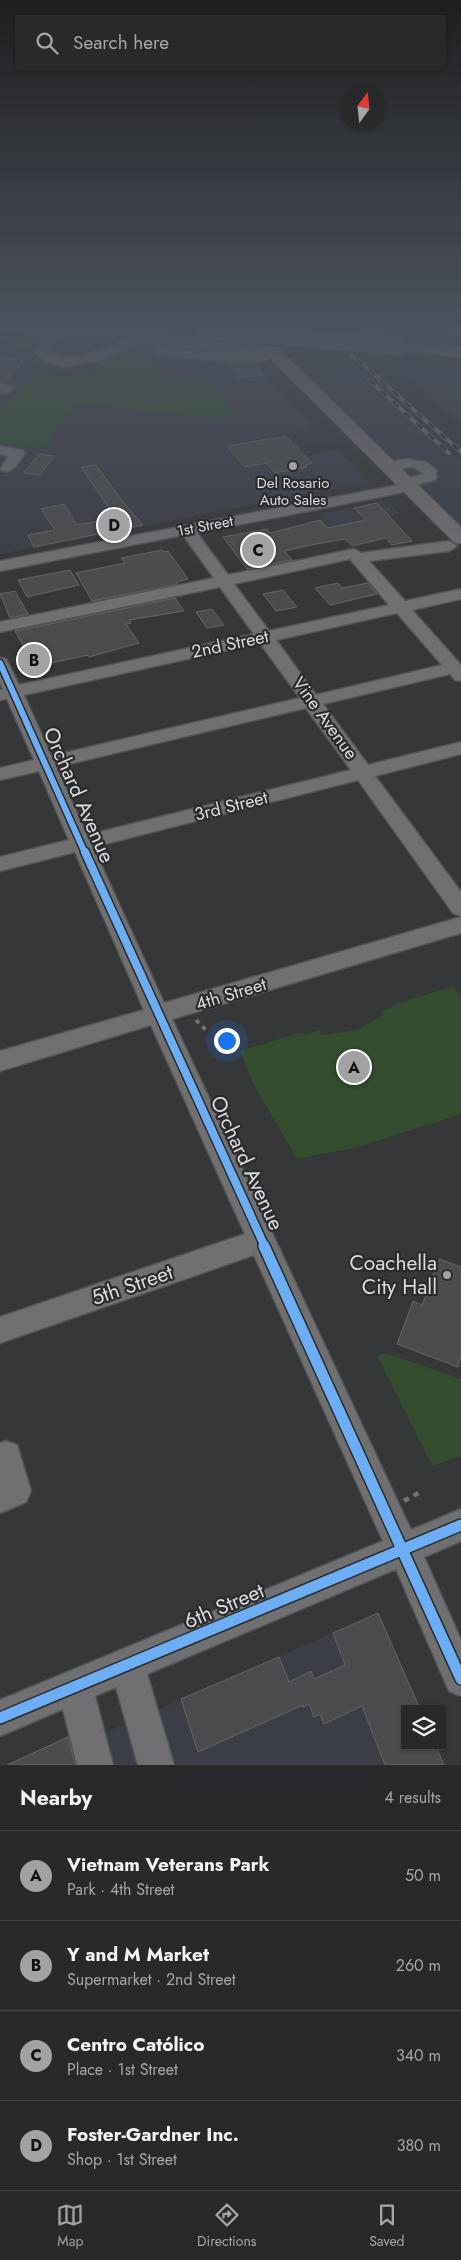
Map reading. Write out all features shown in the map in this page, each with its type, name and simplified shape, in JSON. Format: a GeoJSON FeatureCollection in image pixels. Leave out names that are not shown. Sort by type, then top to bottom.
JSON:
{"type":"FeatureCollection","features":[{"type":"Feature","properties":{"kind":"main road"},"geometry":{"type":"LineString","coordinates":[[321,409],[402,486],[457,548]]}},
{"type":"Feature","properties":{"kind":"main road"},"geometry":{"type":"LineString","coordinates":[[331,409],[389,466],[402,486]]}},
{"type":"Feature","properties":{"kind":"street"},"geometry":{"type":"LineString","coordinates":[[0,450],[18,452],[6,468]]}},
{"type":"Feature","properties":{"kind":"street"},"geometry":{"type":"LineString","coordinates":[[0,454],[16,456]]}},
{"type":"Feature","properties":{"kind":"street","name":"1st Street"},"geometry":{"type":"LineString","coordinates":[[0,566],[402,486],[430,477],[431,472],[421,463],[389,466]]}},
{"type":"Feature","properties":{"kind":"street","name":"Vine Avenue"},"geometry":{"type":"LineString","coordinates":[[186,530],[266,636],[461,908]]}},
{"type":"Feature","properties":{"kind":"street"},"geometry":{"type":"LineString","coordinates":[[358,558],[398,551],[457,548]]}},
{"type":"Feature","properties":{"kind":"street"},"geometry":{"type":"LineString","coordinates":[[0,627],[354,554],[457,672],[312,701],[0,774]]}},
{"type":"Feature","properties":{"kind":"street","name":"2nd Street"},"geometry":{"type":"LineString","coordinates":[[7,693],[461,594]]}},
{"type":"Feature","properties":{"kind":"street","name":"Orchard Avenue"},"geometry":{"type":"LineString","coordinates":[[0,663],[7,693],[45,763],[461,1679]]}},
{"type":"Feature","properties":{"kind":"street","name":"3rd Street"},"geometry":{"type":"LineString","coordinates":[[0,864],[461,748]]}},
{"type":"Feature","properties":{"kind":"street","name":"4th Street"},"geometry":{"type":"LineString","coordinates":[[0,1061],[461,925]]}},
{"type":"Feature","properties":{"kind":"street","name":"5th Street"},"geometry":{"type":"LineString","coordinates":[[0,1330],[263,1240]]}},
{"type":"Feature","properties":{"kind":"street"},"geometry":{"type":"LineString","coordinates":[[0,1497],[15,1491],[6,1456]]}},
{"type":"Feature","properties":{"kind":"street","name":"6th Street"},"geometry":{"type":"LineString","coordinates":[[0,1718],[461,1525]]}},
{"type":"Feature","properties":{"kind":"street"},"geometry":{"type":"LineString","coordinates":[[127,1665],[156,1765]]}},
{"type":"Feature","properties":{"kind":"street"},"geometry":{"type":"LineString","coordinates":[[75,1687],[95,1765]]}},
{"type":"Feature","properties":{"kind":"path"},"geometry":{"type":"LineString","coordinates":[[192,1016],[208,1032]]}},
{"type":"Feature","properties":{"kind":"path"},"geometry":{"type":"LineString","coordinates":[[397,1505],[422,1491]]}},
{"type":"Feature","properties":{"kind":"shaded area"},"geometry":{"type":"Polygon","coordinates":[[[74,409],[127,409],[215,419],[237,415],[232,409],[296,409],[314,429],[247,441],[266,463],[338,450],[369,482],[0,554],[0,445],[41,449],[74,409]]]}},
{"type":"Feature","properties":{"kind":"shaded area"},"geometry":{"type":"Polygon","coordinates":[[[341,409],[404,409],[461,462],[461,531],[341,409]]]}},
{"type":"Feature","properties":{"kind":"shaded area"},"geometry":{"type":"Polygon","coordinates":[[[444,409],[461,409],[461,424],[444,409]]]}},
{"type":"Feature","properties":{"kind":"shaded area"},"geometry":{"type":"Polygon","coordinates":[[[387,501],[400,514],[330,527],[319,514],[387,501]]]}},
{"type":"Feature","properties":{"kind":"shaded area"},"geometry":{"type":"Polygon","coordinates":[[[378,1613],[418,1705],[401,1705],[401,1750],[413,1750],[444,1765],[32,1765],[378,1613]]]}},
{"type":"Feature","properties":{"kind":"green space"},"geometry":{"type":"Polygon","coordinates":[[[0,409],[74,409],[41,449],[0,445],[0,409]]]}},
{"type":"Feature","properties":{"kind":"green space"},"geometry":{"type":"Polygon","coordinates":[[[127,409],[233,409],[238,415],[215,419],[127,409]]]}},
{"type":"Feature","properties":{"kind":"green space"},"geometry":{"type":"Polygon","coordinates":[[[453,986],[461,997],[461,1114],[358,1147],[297,1159],[253,1083],[240,1051],[302,1032],[304,1035],[319,1030],[322,1035],[358,1030],[383,1015],[381,1011],[394,1007],[393,1005],[453,986]]]}},
{"type":"Feature","properties":{"kind":"green space"},"geometry":{"type":"Polygon","coordinates":[[[386,1353],[461,1379],[461,1456],[432,1466],[377,1356],[386,1353]]]}},
{"type":"Feature","properties":{"kind":"building"},"geometry":{"type":"Polygon","coordinates":[[[286,436],[312,463],[305,465],[307,467],[275,473],[266,463],[245,467],[227,446],[286,436]]]}},
{"type":"Feature","properties":{"kind":"building"},"geometry":{"type":"Polygon","coordinates":[[[39,454],[54,456],[40,475],[24,473],[39,454]]]}},
{"type":"Feature","properties":{"kind":"building"},"geometry":{"type":"Polygon","coordinates":[[[96,465],[123,502],[143,525],[34,547],[28,535],[55,530],[41,509],[64,504],[77,525],[116,518],[81,467],[96,465]]]}},
{"type":"Feature","properties":{"kind":"building"},"geometry":{"type":"Polygon","coordinates":[[[377,503],[412,541],[392,545],[386,538],[353,546],[345,539],[284,551],[292,560],[247,569],[223,537],[267,529],[270,533],[321,520],[327,528],[366,520],[354,508],[377,503]]]}},
{"type":"Feature","properties":{"kind":"building"},"geometry":{"type":"Polygon","coordinates":[[[162,550],[164,552],[168,551],[188,579],[176,582],[178,584],[92,601],[76,573],[125,563],[121,558],[162,550]]]}},
{"type":"Feature","properties":{"kind":"building"},"geometry":{"type":"Polygon","coordinates":[[[70,570],[79,585],[27,597],[18,580],[70,570]]]}},
{"type":"Feature","properties":{"kind":"building"},"geometry":{"type":"Polygon","coordinates":[[[338,583],[342,588],[368,583],[377,594],[330,605],[315,588],[338,583]]]}},
{"type":"Feature","properties":{"kind":"building"},"geometry":{"type":"Polygon","coordinates":[[[283,590],[297,607],[276,611],[263,594],[283,590]]]}},
{"type":"Feature","properties":{"kind":"building"},"geometry":{"type":"Polygon","coordinates":[[[15,591],[28,614],[10,618],[0,594],[15,591]]]}},
{"type":"Feature","properties":{"kind":"building"},"geometry":{"type":"Polygon","coordinates":[[[175,598],[184,611],[129,620],[131,623],[126,624],[139,643],[89,657],[88,655],[46,664],[50,671],[31,675],[19,650],[25,649],[15,631],[175,598]]]}},
{"type":"Feature","properties":{"kind":"building"},"geometry":{"type":"Polygon","coordinates":[[[212,609],[224,625],[207,628],[196,612],[212,609]]]}},
{"type":"Feature","properties":{"kind":"building"},"geometry":{"type":"Polygon","coordinates":[[[439,1259],[461,1267],[461,1357],[458,1367],[397,1344],[413,1301],[422,1305],[439,1259]]]}},
{"type":"Feature","properties":{"kind":"building"},"geometry":{"type":"Polygon","coordinates":[[[378,1613],[418,1705],[401,1705],[401,1750],[438,1750],[444,1765],[385,1765],[362,1706],[324,1724],[320,1714],[314,1717],[309,1704],[303,1707],[303,1705],[198,1752],[181,1699],[279,1657],[289,1682],[311,1671],[314,1679],[345,1665],[333,1633],[378,1613]]]}},
{"type":"Feature","properties":{"kind":"building"},"geometry":{"type":"Polygon","coordinates":[[[68,1737],[75,1765],[7,1765],[68,1737]]]}},
{"type":"Feature","properties":{"kind":"railway"},"geometry":{"type":"LineString","coordinates":[[401,409],[449,453]]}},
{"type":"Feature","properties":{"kind":"railway"},"geometry":{"type":"LineString","coordinates":[[413,409],[461,452]]}},
{"type":"Feature","properties":{"kind":"cycle path"},"geometry":{"type":"LineString","coordinates":[[0,663],[158,1015],[404,1550],[461,1679]]}},
{"type":"Feature","properties":{"kind":"cycle path"},"geometry":{"type":"LineString","coordinates":[[0,1718],[461,1525]]}},
{"type":"Feature","properties":{"kind":"place","name":"Del Rosario Auto Sales"},"geometry":{"type":"Point","coordinates":[293,466]}},
{"type":"Feature","properties":{"kind":"place","name":"Foster-Gardner Inc."},"geometry":{"type":"Point","coordinates":[114,525]}},
{"type":"Feature","properties":{"kind":"place","name":"Centro Católico"},"geometry":{"type":"Point","coordinates":[258,550]}},
{"type":"Feature","properties":{"kind":"place","name":"Y and M Market"},"geometry":{"type":"Point","coordinates":[34,660]}},
{"type":"Feature","properties":{"kind":"place","name":"Vietnam Veterans Park"},"geometry":{"type":"Point","coordinates":[354,1067]}},
{"type":"Feature","properties":{"kind":"place","name":"Coachella City Hall"},"geometry":{"type":"Point","coordinates":[447,1275]}}]}
